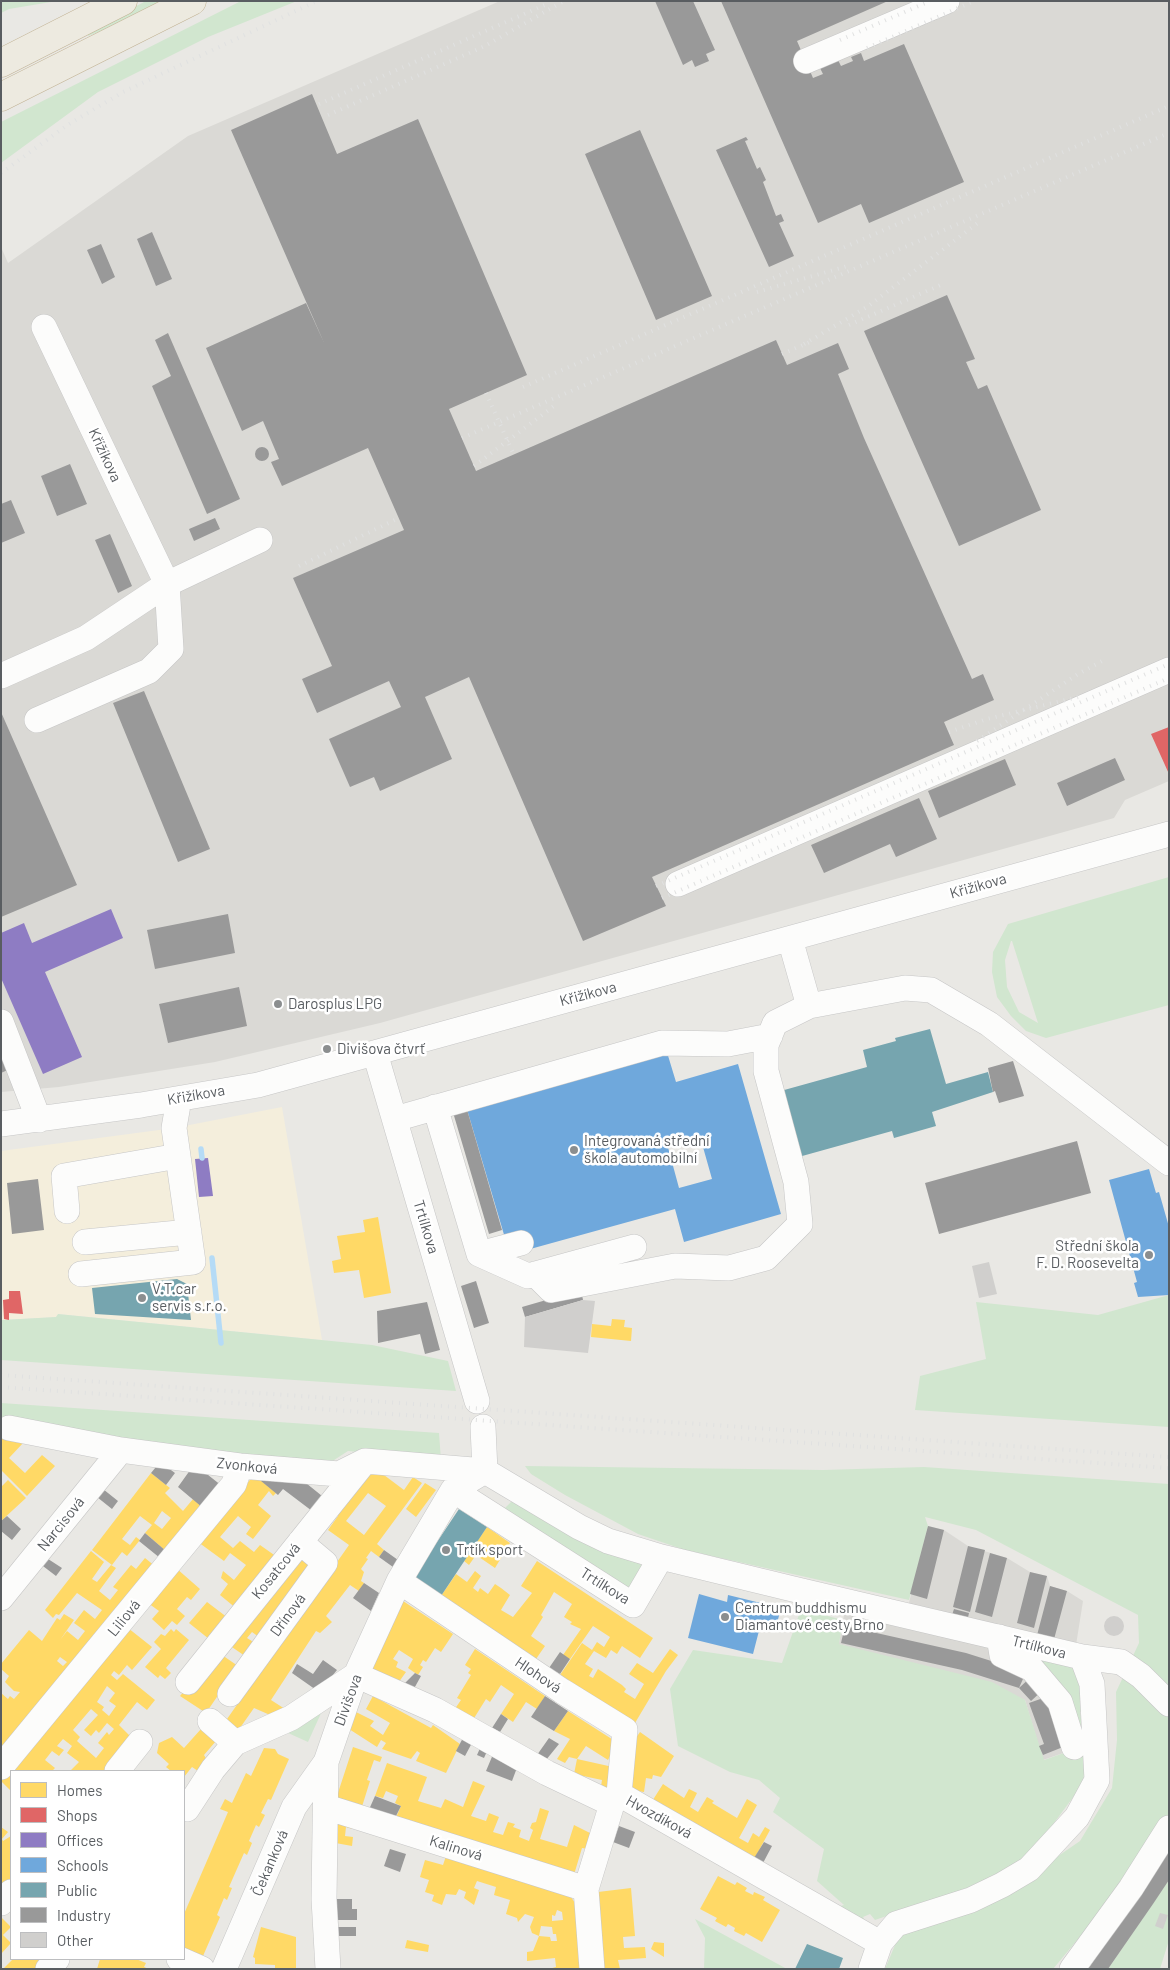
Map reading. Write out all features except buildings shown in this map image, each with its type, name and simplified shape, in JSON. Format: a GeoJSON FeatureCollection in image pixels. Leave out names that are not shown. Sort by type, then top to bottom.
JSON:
{"type":"FeatureCollection","features":[{"type":"Feature","properties":{"kind":"highway"},"geometry":{"type":"LineString","coordinates":[[10,58],[123,1]]}},
{"type":"Feature","properties":{"kind":"highway"},"geometry":{"type":"LineString","coordinates":[[1,97],[192,1]]}},
{"type":"Feature","properties":{"kind":"street"},"geometry":{"type":"LineString","coordinates":[[806,61],[947,1]]}},
{"type":"Feature","properties":{"kind":"street"},"geometry":{"type":"LineString","coordinates":[[10,58],[32,82]]}},
{"type":"Feature","properties":{"kind":"street","name":"Křížíkova"},"geometry":{"type":"LineString","coordinates":[[37,720],[149,671],[171,649],[167,584],[44,327]]}},
{"type":"Feature","properties":{"kind":"street"},"geometry":{"type":"LineString","coordinates":[[1,676],[86,638],[167,584],[260,540]]}},
{"type":"Feature","properties":{"kind":"street"},"geometry":{"type":"LineString","coordinates":[[678,884],[1169,670]]}},
{"type":"Feature","properties":{"kind":"street","name":"Křižíkova"},"geometry":{"type":"LineString","coordinates":[[1,1124],[39,1120],[258,1085],[1169,834]]}},
{"type":"Feature","properties":{"kind":"street"},"geometry":{"type":"LineString","coordinates":[[790,938],[809,1006]]}},
{"type":"Feature","properties":{"kind":"street"},"geometry":{"type":"LineString","coordinates":[[534,1274],[551,1290],[675,1266],[728,1268],[766,1258],[800,1224],[796,1182],[766,1071],[766,1045],[776,1023],[809,1006],[905,988],[931,990],[989,1024],[1169,1162]]}},
{"type":"Feature","properties":{"kind":"street"},"geometry":{"type":"LineString","coordinates":[[1,1022],[39,1120]]}},
{"type":"Feature","properties":{"kind":"street"},"geometry":{"type":"LineString","coordinates":[[394,1119],[662,1043],[728,1044],[770,1036]]}},
{"type":"Feature","properties":{"kind":"street","name":"Trtílkova"},"geometry":{"type":"LineString","coordinates":[[375,1053],[476,1402]]}},
{"type":"Feature","properties":{"kind":"street"},"geometry":{"type":"LineString","coordinates":[[81,1274],[193,1262],[174,1128],[180,1098]]}},
{"type":"Feature","properties":{"kind":"street"},"geometry":{"type":"LineString","coordinates":[[435,1107],[479,1254],[528,1276],[634,1247]]}},
{"type":"Feature","properties":{"kind":"street"},"geometry":{"type":"LineString","coordinates":[[67,1210],[64,1176],[178,1156]]}},
{"type":"Feature","properties":{"kind":"street"},"geometry":{"type":"LineString","coordinates":[[85,1242],[189,1232]]}},
{"type":"Feature","properties":{"kind":"street"},"geometry":{"type":"LineString","coordinates":[[479,1254],[521,1243]]}},
{"type":"Feature","properties":{"kind":"street"},"geometry":{"type":"LineString","coordinates":[[365,1461],[485,1471],[483,1427]]}},
{"type":"Feature","properties":{"kind":"street","name":"Zvonková"},"geometry":{"type":"LineString","coordinates":[[9,1428],[122,1450],[240,1466],[339,1474],[365,1461]]}},
{"type":"Feature","properties":{"kind":"street","name":"Narcisová"},"geometry":{"type":"LineString","coordinates":[[1,1598],[122,1450]]}},
{"type":"Feature","properties":{"kind":"street","name":"Kosatcová"},"geometry":{"type":"LineString","coordinates":[[188,1682],[365,1461]]}},
{"type":"Feature","properties":{"kind":"street","name":"Liliová"},"geometry":{"type":"LineString","coordinates":[[1,1767],[234,1484],[240,1466]]}},
{"type":"Feature","properties":{"kind":"street","name":"Trtílkova"},"geometry":{"type":"LineString","coordinates":[[485,1471],[579,1527],[608,1541],[661,1557],[1082,1657],[1092,1684],[1097,1780],[1077,1817],[1029,1869],[971,1900],[896,1924],[880,1943],[870,1969]]}},
{"type":"Feature","properties":{"kind":"street","name":"Divišova"},"geometry":{"type":"LineString","coordinates":[[328,1969],[324,1900],[326,1762],[356,1675],[399,1581],[453,1490],[485,1471]]}},
{"type":"Feature","properties":{"kind":"street","name":"Trtílkova"},"geometry":{"type":"LineString","coordinates":[[453,1490],[634,1605],[661,1557]]}},
{"type":"Feature","properties":{"kind":"street","name":"Dřínová"},"geometry":{"type":"LineString","coordinates":[[230,1694],[325,1563],[300,1542]]}},
{"type":"Feature","properties":{"kind":"street","name":"Hlohová"},"geometry":{"type":"LineString","coordinates":[[399,1581],[562,1691],[625,1730],[615,1799],[586,1889],[592,1969]]}},
{"type":"Feature","properties":{"kind":"street"},"geometry":{"type":"LineString","coordinates":[[999,1637],[1002,1655],[1032,1669],[1060,1702],[1074,1747]]}},
{"type":"Feature","properties":{"kind":"street"},"geometry":{"type":"LineString","coordinates":[[1082,1657],[1120,1662],[1146,1681],[1169,1704]]}},
{"type":"Feature","properties":{"kind":"street"},"geometry":{"type":"LineString","coordinates":[[187,1809],[235,1742],[291,1718],[356,1675]]}},
{"type":"Feature","properties":{"kind":"street","name":"Hvozdíková"},"geometry":{"type":"LineString","coordinates":[[356,1675],[435,1710],[547,1773],[615,1799],[880,1943]]}},
{"type":"Feature","properties":{"kind":"street"},"geometry":{"type":"LineString","coordinates":[[1060,1702],[1092,1684]]}},
{"type":"Feature","properties":{"kind":"street"},"geometry":{"type":"LineString","coordinates":[[210,1721],[235,1742]]}},
{"type":"Feature","properties":{"kind":"street"},"geometry":{"type":"LineString","coordinates":[[118,1770],[140,1742]]}},
{"type":"Feature","properties":{"kind":"street","name":"Čekanková"},"geometry":{"type":"LineString","coordinates":[[224,1969],[294,1807],[326,1762]]}},
{"type":"Feature","properties":{"kind":"street","name":"Kalinová"},"geometry":{"type":"LineString","coordinates":[[326,1808],[586,1889]]}},
{"type":"Feature","properties":{"kind":"street"},"geometry":{"type":"LineString","coordinates":[[1072,1969],[1132,1888],[1169,1828]]}},
{"type":"Feature","properties":{"kind":"street"},"geometry":{"type":"LineString","coordinates":[[1,1903],[10,1893]]}},
{"type":"Feature","properties":{"kind":"street"},"geometry":{"type":"LineString","coordinates":[[181,1960],[202,1969]]}},
{"type":"Feature","properties":{"kind":"shaded area"},"geometry":{"type":"Polygon","coordinates":[[[500,1],[1169,1],[1169,781],[1125,800],[1114,818],[380,1023],[215,1062],[59,1087],[1,1092],[1,247],[8,263],[188,136],[500,1]]]}},
{"type":"Feature","properties":{"kind":"shaded area"},"geometry":{"type":"Polygon","coordinates":[[[282,1107],[322,1340],[58,1314],[57,1317],[3,1320],[1,1323],[1,1151],[174,1128],[282,1107]]]}},
{"type":"Feature","properties":{"kind":"shaded area"},"geometry":{"type":"Polygon","coordinates":[[[928,1526],[944,1530],[968,1546],[1007,1558],[1030,1572],[1047,1576],[1050,1586],[1067,1591],[1083,1601],[1073,1664],[1078,1748],[1043,1760],[1025,1700],[839,1644],[845,1609],[904,1623],[928,1526]]]}},
{"type":"Feature","properties":{"kind":"green space"},"geometry":{"type":"Polygon","coordinates":[[[1,1],[57,1],[9,9],[1,13],[1,1]]]}},
{"type":"Feature","properties":{"kind":"green space"},"geometry":{"type":"Polygon","coordinates":[[[146,1],[164,1],[124,22],[88,36],[88,34],[119,15],[146,1]]]}},
{"type":"Feature","properties":{"kind":"green space"},"geometry":{"type":"Polygon","coordinates":[[[241,1],[297,1],[208,37],[98,92],[1,163],[1,122],[241,1]]]}},
{"type":"Feature","properties":{"kind":"green space"},"geometry":{"type":"Polygon","coordinates":[[[1169,877],[1169,1005],[1046,1038],[1026,1031],[1011,1016],[997,997],[992,972],[993,952],[1008,924],[1169,877]],[[1012,941],[1005,960],[1007,987],[1019,1012],[1038,1023],[1012,941]]]}},
{"type":"Feature","properties":{"kind":"green space"},"geometry":{"type":"Polygon","coordinates":[[[1169,1295],[1169,1427],[915,1410],[920,1376],[986,1359],[976,1302],[1098,1315],[1169,1295]]]}},
{"type":"Feature","properties":{"kind":"green space"},"geometry":{"type":"Polygon","coordinates":[[[58,1314],[372,1345],[448,1361],[456,1391],[1,1360],[2,1320],[56,1317],[58,1314]]]}},
{"type":"Feature","properties":{"kind":"green space"},"geometry":{"type":"Polygon","coordinates":[[[1,1403],[439,1433],[441,1460],[348,1451],[331,1462],[229,1460],[1,1422],[1,1403]]]}},
{"type":"Feature","properties":{"kind":"green space"},"geometry":{"type":"Polygon","coordinates":[[[525,1466],[823,1470],[924,1467],[1169,1484],[1169,1830],[1053,1969],[885,1969],[900,1933],[1022,1881],[1080,1841],[1112,1788],[1117,1740],[1116,1692],[1139,1643],[1138,1615],[976,1530],[925,1517],[928,1526],[909,1600],[685,1550],[638,1534],[565,1495],[531,1474],[525,1466]]]}},
{"type":"Feature","properties":{"kind":"green space"},"geometry":{"type":"Polygon","coordinates":[[[515,1498],[639,1563],[643,1567],[625,1596],[501,1512],[515,1498]]]}},
{"type":"Feature","properties":{"kind":"green space"},"geometry":{"type":"Polygon","coordinates":[[[801,1609],[843,1620],[839,1644],[992,1682],[1025,1700],[1044,1760],[1078,1748],[1019,1652],[1073,1664],[1087,1711],[1080,1712],[1086,1754],[1083,1784],[1039,1843],[1002,1876],[875,1920],[870,1914],[863,1917],[869,1929],[833,1908],[844,1905],[817,1881],[824,1849],[773,1812],[780,1798],[759,1780],[730,1772],[678,1746],[670,1689],[693,1650],[782,1663],[801,1609]]]}},
{"type":"Feature","properties":{"kind":"green space"},"geometry":{"type":"Polygon","coordinates":[[[327,1700],[308,1742],[277,1728],[327,1700]]]}},
{"type":"Feature","properties":{"kind":"green space"},"geometry":{"type":"Polygon","coordinates":[[[1169,1880],[1169,1940],[1160,1969],[1108,1969],[1169,1880]]]}},
{"type":"Feature","properties":{"kind":"green space"},"geometry":{"type":"Polygon","coordinates":[[[695,1919],[787,1969],[704,1969],[705,1938],[695,1919]]]}},
{"type":"Feature","properties":{"kind":"waterway"},"geometry":{"type":"LineString","coordinates":[[201,1149],[202,1158]]}},
{"type":"Feature","properties":{"kind":"waterway"},"geometry":{"type":"LineString","coordinates":[[212,1258],[221,1343]]}},
{"type":"Feature","properties":{"kind":"railway"},"geometry":{"type":"LineString","coordinates":[[1,173],[69,124],[123,92],[317,1]]}},
{"type":"Feature","properties":{"kind":"railway"},"geometry":{"type":"LineString","coordinates":[[328,115],[483,47],[564,1]]}},
{"type":"Feature","properties":{"kind":"railway"},"geometry":{"type":"LineString","coordinates":[[840,40],[930,1]]}},
{"type":"Feature","properties":{"kind":"railway"},"geometry":{"type":"LineString","coordinates":[[867,48],[974,1]]}},
{"type":"Feature","properties":{"kind":"railway"},"geometry":{"type":"LineString","coordinates":[[319,104],[547,4]]}},
{"type":"Feature","properties":{"kind":"railway"},"geometry":{"type":"LineString","coordinates":[[523,387],[1169,106]]}},
{"type":"Feature","properties":{"kind":"railway"},"geometry":{"type":"LineString","coordinates":[[462,438],[1169,133]]}},
{"type":"Feature","properties":{"kind":"railway"},"geometry":{"type":"LineString","coordinates":[[804,344],[867,307],[979,222]]}},
{"type":"Feature","properties":{"kind":"railway"},"geometry":{"type":"LineString","coordinates":[[757,292],[851,265]]}},
{"type":"Feature","properties":{"kind":"railway"},"geometry":{"type":"LineString","coordinates":[[849,325],[943,284]]}},
{"type":"Feature","properties":{"kind":"railway"},"geometry":{"type":"LineString","coordinates":[[782,354],[810,342]]}},
{"type":"Feature","properties":{"kind":"railway"},"geometry":{"type":"LineString","coordinates":[[486,393],[514,455]]}},
{"type":"Feature","properties":{"kind":"railway"},"geometry":{"type":"LineString","coordinates":[[474,466],[558,403]]}},
{"type":"Feature","properties":{"kind":"railway"},"geometry":{"type":"LineString","coordinates":[[299,566],[399,518]]}},
{"type":"Feature","properties":{"kind":"railway"},"geometry":{"type":"LineString","coordinates":[[977,741],[1078,674],[1106,659]]}},
{"type":"Feature","properties":{"kind":"railway"},"geometry":{"type":"LineString","coordinates":[[656,886],[1169,664]]}},
{"type":"Feature","properties":{"kind":"railway"},"geometry":{"type":"LineString","coordinates":[[662,898],[1169,678]]}},
{"type":"Feature","properties":{"kind":"railway"},"geometry":{"type":"LineString","coordinates":[[949,732],[987,719],[1078,697]]}},
{"type":"Feature","properties":{"kind":"railway"},"geometry":{"type":"LineString","coordinates":[[1,1375],[1169,1457]]}},
{"type":"Feature","properties":{"kind":"railway"},"geometry":{"type":"LineString","coordinates":[[1,1387],[1169,1468]]}},
{"type":"Feature","properties":{"kind":"place","name":"Darosplus LPG"},"geometry":{"type":"Point","coordinates":[278,1004]}},
{"type":"Feature","properties":{"kind":"place","name":"Divišova čtvrť"},"geometry":{"type":"Point","coordinates":[327,1049]}},
{"type":"Feature","properties":{"kind":"place","name":"Integrovaná střední škola automobilní"},"geometry":{"type":"Point","coordinates":[574,1150]}},
{"type":"Feature","properties":{"kind":"place","name":"Střední škola F. D. Roosevelta"},"geometry":{"type":"Point","coordinates":[1149,1255]}},
{"type":"Feature","properties":{"kind":"place","name":"V.T.car servis s.r.o."},"geometry":{"type":"Point","coordinates":[142,1298]}},
{"type":"Feature","properties":{"kind":"place","name":"Trtík sport"},"geometry":{"type":"Point","coordinates":[446,1550]}},
{"type":"Feature","properties":{"kind":"place","name":"Centrum buddhismu Diamantové cesty Brno"},"geometry":{"type":"Point","coordinates":[725,1617]}}]}
